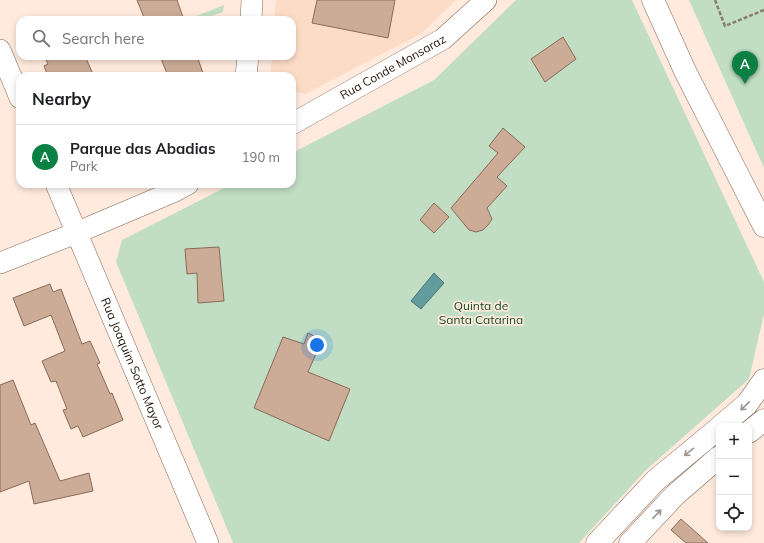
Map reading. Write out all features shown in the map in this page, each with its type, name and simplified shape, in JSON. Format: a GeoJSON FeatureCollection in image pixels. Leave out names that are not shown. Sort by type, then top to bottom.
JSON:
{"type":"FeatureCollection","features":[{"type":"Feature","properties":{"kind":"street"},"geometry":{"type":"LineString","coordinates":[[251,16],[252,0]]}},
{"type":"Feature","properties":{"kind":"street","name":"Rua Conde Monsaraz"},"geometry":{"type":"LineString","coordinates":[[296,122],[443,39],[486,0]]}},
{"type":"Feature","properties":{"kind":"street"},"geometry":{"type":"LineString","coordinates":[[653,0],[685,71],[764,226]]}},
{"type":"Feature","properties":{"kind":"street"},"geometry":{"type":"LineString","coordinates":[[0,50],[16,88]]}},
{"type":"Feature","properties":{"kind":"street"},"geometry":{"type":"LineString","coordinates":[[246,72],[248,60]]}},
{"type":"Feature","properties":{"kind":"street","name":"Rua Joaquim Sotto Mayor"},"geometry":{"type":"LineString","coordinates":[[58,188],[208,543]]}},
{"type":"Feature","properties":{"kind":"street"},"geometry":{"type":"LineString","coordinates":[[0,263],[76,233],[181,188]]}},
{"type":"Feature","properties":{"kind":"street"},"geometry":{"type":"LineString","coordinates":[[725,423],[747,404],[764,380]]}},
{"type":"Feature","properties":{"kind":"street"},"geometry":{"type":"LineString","coordinates":[[752,430],[764,420]]}},
{"type":"Feature","properties":{"kind":"street"},"geometry":{"type":"LineString","coordinates":[[597,543],[656,480],[716,430]]}},
{"type":"Feature","properties":{"kind":"street"},"geometry":{"type":"LineString","coordinates":[[630,543],[675,494],[718,459]]}},
{"type":"Feature","properties":{"kind":"path"},"geometry":{"type":"LineString","coordinates":[[716,0],[726,26],[764,10]]}},
{"type":"Feature","properties":{"kind":"shaded area"},"geometry":{"type":"Polygon","coordinates":[[[276,0],[456,0],[422,33],[305,94],[296,92],[296,72],[270,72],[272,60],[296,60],[296,16],[274,16],[276,0]]]}},
{"type":"Feature","properties":{"kind":"green space","name":"Quinta de Santa Catarina"},"geometry":{"type":"Polygon","coordinates":[[[516,0],[632,0],[764,282],[764,314],[749,379],[646,470],[579,543],[233,543],[116,262],[122,240],[224,188],[296,188],[296,151],[434,80],[516,0]]]}},
{"type":"Feature","properties":{"kind":"green space"},"geometry":{"type":"Polygon","coordinates":[[[689,0],[764,0],[764,168],[689,0]]]}},
{"type":"Feature","properties":{"kind":"green space"},"geometry":{"type":"Polygon","coordinates":[[[224,5],[223,12],[212,16],[196,16],[224,5]]]}},
{"type":"Feature","properties":{"kind":"water"},"geometry":{"type":"Polygon","coordinates":[[[434,273],[444,283],[421,309],[411,301],[434,273]]]}},
{"type":"Feature","properties":{"kind":"building"},"geometry":{"type":"Polygon","coordinates":[[[137,0],[177,0],[183,16],[143,16],[137,0]]]}},
{"type":"Feature","properties":{"kind":"building"},"geometry":{"type":"Polygon","coordinates":[[[317,0],[395,0],[388,38],[312,23],[317,0]]]}},
{"type":"Feature","properties":{"kind":"building"},"geometry":{"type":"Polygon","coordinates":[[[563,37],[576,59],[545,82],[531,59],[563,37]]]}},
{"type":"Feature","properties":{"kind":"building"},"geometry":{"type":"Polygon","coordinates":[[[46,60],[87,60],[92,72],[46,72],[44,66],[48,64],[46,60]]]}},
{"type":"Feature","properties":{"kind":"building"},"geometry":{"type":"Polygon","coordinates":[[[162,60],[198,60],[203,72],[166,72],[162,60]]]}},
{"type":"Feature","properties":{"kind":"building"},"geometry":{"type":"Polygon","coordinates":[[[503,128],[525,147],[497,177],[507,186],[487,208],[492,219],[488,225],[483,230],[476,232],[469,230],[451,208],[498,153],[489,146],[503,128]]]}},
{"type":"Feature","properties":{"kind":"building"},"geometry":{"type":"Polygon","coordinates":[[[434,203],[449,217],[434,233],[420,220],[434,203]]]}},
{"type":"Feature","properties":{"kind":"building"},"geometry":{"type":"Polygon","coordinates":[[[219,247],[224,301],[198,303],[197,273],[187,274],[185,249],[219,247]]]}},
{"type":"Feature","properties":{"kind":"building"},"geometry":{"type":"Polygon","coordinates":[[[50,284],[53,292],[61,289],[82,344],[90,341],[100,363],[97,364],[110,394],[112,393],[123,420],[83,437],[78,426],[71,429],[63,410],[67,409],[56,381],[51,382],[42,361],[65,351],[51,315],[24,326],[13,298],[50,284]]]}},
{"type":"Feature","properties":{"kind":"building"},"geometry":{"type":"Polygon","coordinates":[[[308,333],[322,340],[308,372],[350,389],[329,441],[254,408],[283,337],[304,344],[308,333]]]}},
{"type":"Feature","properties":{"kind":"building"},"geometry":{"type":"Polygon","coordinates":[[[13,380],[31,425],[35,423],[60,481],[89,473],[93,491],[34,504],[29,481],[0,492],[0,385],[13,380]]]}},
{"type":"Feature","properties":{"kind":"building"},"geometry":{"type":"Polygon","coordinates":[[[681,519],[708,543],[686,543],[671,530],[681,519]]]}},
{"type":"Feature","properties":{"kind":"place","name":"Parque das Abadias"},"geometry":{"type":"Point","coordinates":[745,84]}}]}
